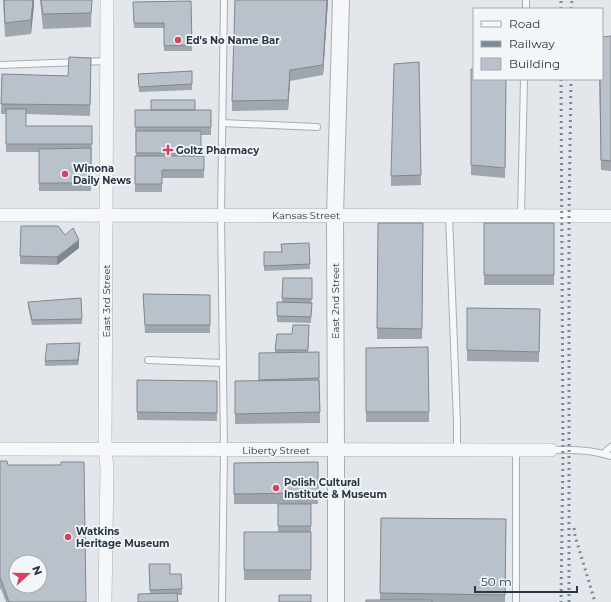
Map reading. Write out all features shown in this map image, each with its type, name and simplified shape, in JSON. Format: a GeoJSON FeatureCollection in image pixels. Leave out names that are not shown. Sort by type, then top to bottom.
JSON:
{"type":"FeatureCollection","features":[{"type":"Feature","properties":{"kind":"street","name":"East 3rd Street"},"geometry":{"type":"LineString","coordinates":[[106,602],[107,468],[105,450],[107,0]]}},
{"type":"Feature","properties":{"kind":"street","name":"East 2nd Street"},"geometry":{"type":"LineString","coordinates":[[336,602],[335,216],[341,0]]}},
{"type":"Feature","properties":{"kind":"street","name":"Kansas Street"},"geometry":{"type":"LineString","coordinates":[[0,215],[611,216]]}},
{"type":"Feature","properties":{"kind":"street","name":"Liberty Street"},"geometry":{"type":"LineString","coordinates":[[0,449],[551,450]]}},
{"type":"Feature","properties":{"kind":"lane"},"geometry":{"type":"LineString","coordinates":[[222,602],[224,449],[221,215],[224,0]]}},
{"type":"Feature","properties":{"kind":"lane"},"geometry":{"type":"LineString","coordinates":[[0,65],[107,61]]}},
{"type":"Feature","properties":{"kind":"lane"},"geometry":{"type":"LineString","coordinates":[[521,215],[524,80]]}},
{"type":"Feature","properties":{"kind":"lane"},"geometry":{"type":"LineString","coordinates":[[222,123],[317,126]]}},
{"type":"Feature","properties":{"kind":"lane"},"geometry":{"type":"LineString","coordinates":[[449,215],[457,450]]}},
{"type":"Feature","properties":{"kind":"lane"},"geometry":{"type":"LineString","coordinates":[[148,360],[223,363]]}},
{"type":"Feature","properties":{"kind":"lane"},"geometry":{"type":"LineString","coordinates":[[603,454],[611,447]]}},
{"type":"Feature","properties":{"kind":"lane"},"geometry":{"type":"LineString","coordinates":[[516,450],[516,602]]}},
{"type":"Feature","properties":{"kind":"lane"},"geometry":{"type":"LineString","coordinates":[[551,450],[611,456]]}},
{"type":"Feature","properties":{"kind":"building"},"geometry":{"type":"Polygon","coordinates":[[[4,0],[33,0],[31,20],[5,23],[4,0]]]}},
{"type":"Feature","properties":{"kind":"building"},"geometry":{"type":"Polygon","coordinates":[[[41,0],[92,0],[91,13],[43,14],[41,0]]]}},
{"type":"Feature","properties":{"kind":"building"},"geometry":{"type":"Polygon","coordinates":[[[235,0],[327,0],[323,65],[290,70],[288,100],[232,101],[235,0]]]}},
{"type":"Feature","properties":{"kind":"building","name":"Ed's No Name Bar"},"geometry":{"type":"Polygon","coordinates":[[[191,1],[192,45],[164,46],[164,23],[134,23],[133,2],[191,1]]]}},
{"type":"Feature","properties":{"kind":"building"},"geometry":{"type":"Polygon","coordinates":[[[611,36],[611,161],[601,160],[600,80],[603,80],[603,37],[611,36]]]}},
{"type":"Feature","properties":{"kind":"building"},"geometry":{"type":"Polygon","coordinates":[[[69,57],[91,58],[90,105],[1,104],[2,74],[68,76],[69,57]]]}},
{"type":"Feature","properties":{"kind":"building"},"geometry":{"type":"Polygon","coordinates":[[[419,62],[421,175],[391,176],[394,64],[419,62]]]}},
{"type":"Feature","properties":{"kind":"building"},"geometry":{"type":"Polygon","coordinates":[[[471,69],[473,69],[473,80],[506,80],[505,168],[471,165],[471,69]]]}},
{"type":"Feature","properties":{"kind":"building"},"geometry":{"type":"Polygon","coordinates":[[[192,71],[192,84],[139,87],[138,74],[192,71]]]}},
{"type":"Feature","properties":{"kind":"building"},"geometry":{"type":"Polygon","coordinates":[[[151,100],[195,100],[195,110],[151,110],[151,100]]]}},
{"type":"Feature","properties":{"kind":"building"},"geometry":{"type":"Polygon","coordinates":[[[6,109],[26,109],[26,126],[92,126],[92,144],[6,144],[6,109]]]}},
{"type":"Feature","properties":{"kind":"building"},"geometry":{"type":"Polygon","coordinates":[[[135,110],[211,110],[211,127],[135,127],[135,110]]]}},
{"type":"Feature","properties":{"kind":"building","name":"Goltz Pharmacy"},"geometry":{"type":"Polygon","coordinates":[[[136,131],[201,131],[201,153],[136,153],[136,131]]]}},
{"type":"Feature","properties":{"kind":"building","name":"Winona Daily News"},"geometry":{"type":"Polygon","coordinates":[[[91,148],[91,183],[39,183],[39,149],[91,148]]]}},
{"type":"Feature","properties":{"kind":"building"},"geometry":{"type":"Polygon","coordinates":[[[135,156],[204,156],[204,170],[162,170],[162,184],[135,184],[135,156]]]}},
{"type":"Feature","properties":{"kind":"building"},"geometry":{"type":"Polygon","coordinates":[[[378,223],[423,223],[422,329],[377,328],[378,223]]]}},
{"type":"Feature","properties":{"kind":"building"},"geometry":{"type":"Polygon","coordinates":[[[484,223],[554,223],[554,275],[484,275],[484,223]]]}},
{"type":"Feature","properties":{"kind":"building"},"geometry":{"type":"Polygon","coordinates":[[[21,226],[58,226],[65,235],[73,228],[79,240],[57,257],[20,256],[21,226]]]}},
{"type":"Feature","properties":{"kind":"building"},"geometry":{"type":"Polygon","coordinates":[[[309,243],[310,264],[264,266],[264,252],[282,252],[281,244],[309,243]]]}},
{"type":"Feature","properties":{"kind":"building"},"geometry":{"type":"Polygon","coordinates":[[[283,278],[312,278],[312,299],[282,298],[283,278]]]}},
{"type":"Feature","properties":{"kind":"building"},"geometry":{"type":"Polygon","coordinates":[[[143,294],[210,295],[210,325],[145,325],[143,294]]]}},
{"type":"Feature","properties":{"kind":"building"},"geometry":{"type":"Polygon","coordinates":[[[81,298],[82,319],[32,320],[28,302],[81,298]]]}},
{"type":"Feature","properties":{"kind":"building"},"geometry":{"type":"Polygon","coordinates":[[[277,302],[312,303],[311,317],[277,316],[277,302]]]}},
{"type":"Feature","properties":{"kind":"building"},"geometry":{"type":"Polygon","coordinates":[[[467,308],[540,309],[539,352],[467,350],[467,308]]]}},
{"type":"Feature","properties":{"kind":"building"},"geometry":{"type":"Polygon","coordinates":[[[293,325],[309,325],[308,350],[275,350],[277,334],[292,334],[293,325]]]}},
{"type":"Feature","properties":{"kind":"building"},"geometry":{"type":"Polygon","coordinates":[[[80,343],[78,360],[45,361],[47,344],[80,343]]]}},
{"type":"Feature","properties":{"kind":"building"},"geometry":{"type":"Polygon","coordinates":[[[428,347],[429,412],[366,412],[366,348],[428,347]]]}},
{"type":"Feature","properties":{"kind":"building"},"geometry":{"type":"Polygon","coordinates":[[[319,352],[319,378],[259,380],[259,353],[319,352]]]}},
{"type":"Feature","properties":{"kind":"building"},"geometry":{"type":"Polygon","coordinates":[[[137,380],[217,381],[217,413],[137,412],[137,380]]]}},
{"type":"Feature","properties":{"kind":"building"},"geometry":{"type":"Polygon","coordinates":[[[319,380],[320,412],[235,414],[235,381],[319,380]]]}},
{"type":"Feature","properties":{"kind":"building"},"geometry":{"type":"Polygon","coordinates":[[[0,461],[7,461],[8,465],[61,465],[61,462],[84,462],[86,602],[9,602],[1,579],[0,461]]]}},
{"type":"Feature","properties":{"kind":"building","name":"Polish Cultural Institute & Museum"},"geometry":{"type":"Polygon","coordinates":[[[318,462],[318,493],[234,494],[234,463],[318,462]]]}},
{"type":"Feature","properties":{"kind":"building"},"geometry":{"type":"Polygon","coordinates":[[[278,504],[311,504],[311,526],[278,526],[278,504]]]}},
{"type":"Feature","properties":{"kind":"building"},"geometry":{"type":"Polygon","coordinates":[[[381,518],[506,519],[505,595],[380,593],[381,518]]]}},
{"type":"Feature","properties":{"kind":"building"},"geometry":{"type":"Polygon","coordinates":[[[244,532],[311,532],[311,570],[244,570],[244,532]]]}},
{"type":"Feature","properties":{"kind":"building"},"geometry":{"type":"Polygon","coordinates":[[[149,564],[170,564],[170,574],[181,574],[182,589],[150,590],[149,564]]]}},
{"type":"Feature","properties":{"kind":"building"},"geometry":{"type":"Polygon","coordinates":[[[177,593],[178,602],[138,602],[138,594],[177,593]]]}},
{"type":"Feature","properties":{"kind":"building"},"geometry":{"type":"Polygon","coordinates":[[[279,595],[311,595],[311,602],[279,602],[279,595]]]}},
{"type":"Feature","properties":{"kind":"building"},"geometry":{"type":"Polygon","coordinates":[[[366,600],[432,600],[432,602],[366,602],[366,600]]]}},
{"type":"Feature","properties":{"kind":"railway"},"geometry":{"type":"LineString","coordinates":[[561,0],[561,8]]}},
{"type":"Feature","properties":{"kind":"railway"},"geometry":{"type":"LineString","coordinates":[[571,8],[572,0]]}},
{"type":"Feature","properties":{"kind":"railway"},"geometry":{"type":"LineString","coordinates":[[561,80],[563,449],[561,602]]}},
{"type":"Feature","properties":{"kind":"railway"},"geometry":{"type":"LineString","coordinates":[[569,602],[569,215],[571,80]]}},
{"type":"Feature","properties":{"kind":"railway"},"geometry":{"type":"LineString","coordinates":[[574,528],[575,536],[595,602]]}},
{"type":"Feature","properties":{"kind":"place","name":"Ed's No Name Bar"},"geometry":{"type":"Point","coordinates":[178,40]}},
{"type":"Feature","properties":{"kind":"place","name":"Goltz Pharmacy"},"geometry":{"type":"Point","coordinates":[168,150]}},
{"type":"Feature","properties":{"kind":"place","name":"Winona Daily News"},"geometry":{"type":"Point","coordinates":[65,174]}},
{"type":"Feature","properties":{"kind":"place","name":"Polish Cultural Institute & Museum"},"geometry":{"type":"Point","coordinates":[276,488]}},
{"type":"Feature","properties":{"kind":"place","name":"Watkins Heritage Museum"},"geometry":{"type":"Point","coordinates":[68,537]}}]}
